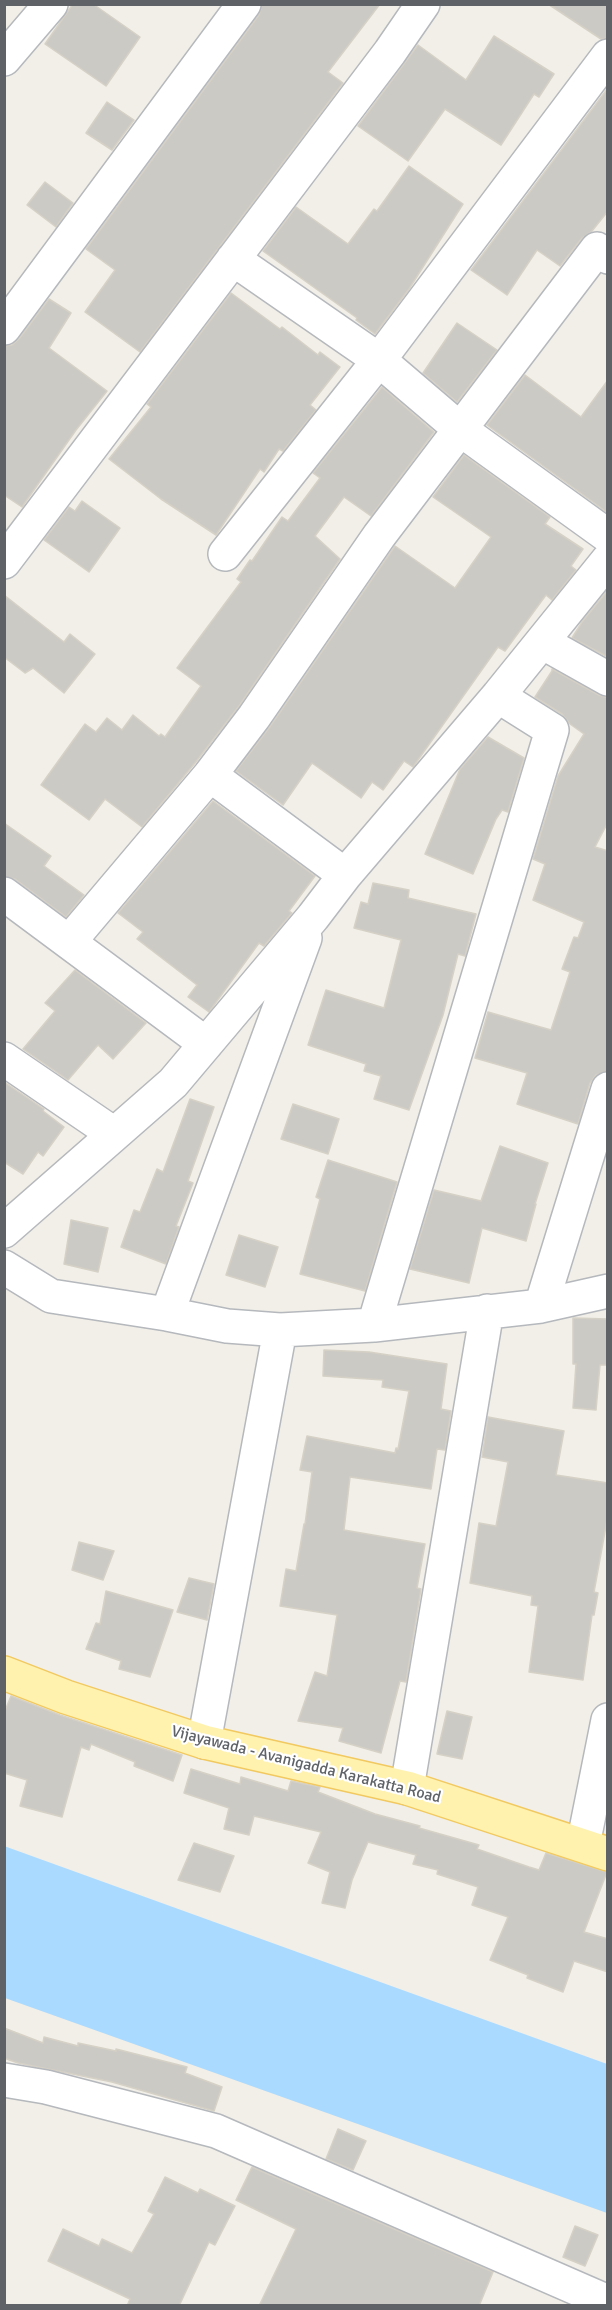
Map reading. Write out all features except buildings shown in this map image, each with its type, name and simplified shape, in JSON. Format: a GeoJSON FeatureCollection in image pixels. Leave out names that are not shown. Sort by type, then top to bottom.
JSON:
{"type":"FeatureCollection","features":[{"type":"Feature","properties":{"kind":"main road","name":"Vijayawada - Avanigadda Karakatta Road"},"geometry":{"type":"LineString","coordinates":[[4,1673],[66,1697],[204,1742],[407,1788],[595,1850]]}},
{"type":"Feature","properties":{"kind":"street"},"geometry":{"type":"LineString","coordinates":[[4,59],[51,4]]}},
{"type":"Feature","properties":{"kind":"street"},"geometry":{"type":"LineString","coordinates":[[4,328],[244,4]]}},
{"type":"Feature","properties":{"kind":"street"},"geometry":{"type":"LineString","coordinates":[[4,562],[390,52],[423,4]]}},
{"type":"Feature","properties":{"kind":"street"},"geometry":{"type":"LineString","coordinates":[[225,554],[379,360],[608,56]]}},
{"type":"Feature","properties":{"kind":"street"},"geometry":{"type":"LineString","coordinates":[[69,942],[210,775],[254,717],[379,536],[604,247]]}},
{"type":"Feature","properties":{"kind":"street"},"geometry":{"type":"LineString","coordinates":[[233,259],[379,360],[461,430],[608,536]]}},
{"type":"Feature","properties":{"kind":"street"},"geometry":{"type":"LineString","coordinates":[[4,1231],[173,1083],[313,917],[345,875],[498,696],[608,560]]}},
{"type":"Feature","properties":{"kind":"street"},"geometry":{"type":"LineString","coordinates":[[542,642],[608,679]]}},
{"type":"Feature","properties":{"kind":"street"},"geometry":{"type":"LineString","coordinates":[[374,1325],[552,730],[498,696]]}},
{"type":"Feature","properties":{"kind":"street"},"geometry":{"type":"LineString","coordinates":[[210,775],[345,875]]}},
{"type":"Feature","properties":{"kind":"street"},"geometry":{"type":"LineString","coordinates":[[4,894],[206,1044]]}},
{"type":"Feature","properties":{"kind":"street"},"geometry":{"type":"LineString","coordinates":[[167,1314],[313,917]]}},
{"type":"Feature","properties":{"kind":"street"},"geometry":{"type":"LineString","coordinates":[[4,1059],[114,1134]]}},
{"type":"Feature","properties":{"kind":"street"},"geometry":{"type":"LineString","coordinates":[[541,1306],[608,1089]]}},
{"type":"Feature","properties":{"kind":"street"},"geometry":{"type":"LineString","coordinates":[[4,1267],[51,1296],[227,1326],[280,1330],[374,1325],[541,1306],[608,1291]]}},
{"type":"Feature","properties":{"kind":"street"},"geometry":{"type":"LineString","coordinates":[[407,1788],[486,1311]]}},
{"type":"Feature","properties":{"kind":"street"},"geometry":{"type":"LineString","coordinates":[[204,1742],[280,1330]]}},
{"type":"Feature","properties":{"kind":"street"},"geometry":{"type":"LineString","coordinates":[[595,1850],[608,1720]]}},
{"type":"Feature","properties":{"kind":"street"},"geometry":{"type":"LineString","coordinates":[[4,2080],[46,2087],[216,2131],[608,2302]]}},
{"type":"Feature","properties":{"kind":"water"},"geometry":{"type":"Polygon","coordinates":[[[4,1846],[607,2064],[607,2213],[5,1998],[4,1846]]]}}]}
